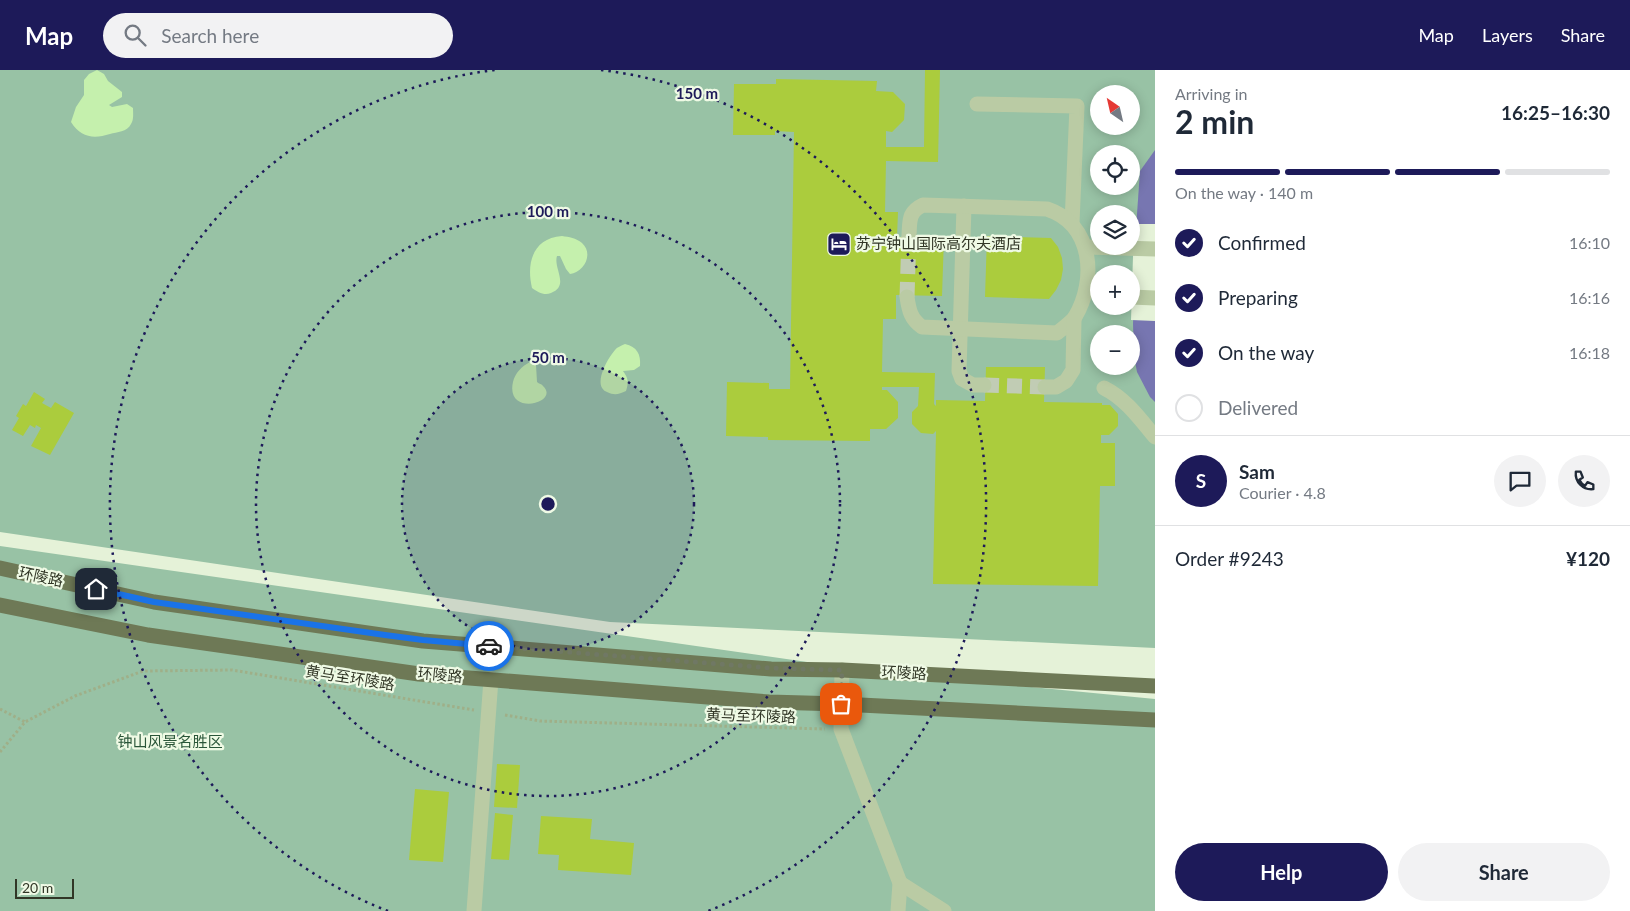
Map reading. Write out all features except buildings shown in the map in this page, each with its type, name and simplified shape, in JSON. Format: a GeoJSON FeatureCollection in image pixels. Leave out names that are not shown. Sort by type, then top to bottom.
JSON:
{"type":"FeatureCollection","features":[{"type":"Feature","properties":{"kind":"main road","name":"环陵路"},"geometry":{"type":"LineString","coordinates":[[0,568],[154,602],[423,640],[771,668],[1155,686]]}},
{"type":"Feature","properties":{"kind":"main road","name":"环陵路"},"geometry":{"type":"LineString","coordinates":[[0,605],[148,634],[419,674],[769,702],[1155,720]]}},
{"type":"Feature","properties":{"kind":"lane"},"geometry":{"type":"LineString","coordinates":[[977,104],[1077,106],[1072,223]]}},
{"type":"Feature","properties":{"kind":"lane"},"geometry":{"type":"LineString","coordinates":[[909,235],[911,217],[915,209],[923,205],[1047,209],[1060,213],[1072,223],[1086,247],[1090,284]]}},
{"type":"Feature","properties":{"kind":"lane"},"geometry":{"type":"LineString","coordinates":[[964,206],[959,371],[962,379],[973,385],[984,385]]}},
{"type":"Feature","properties":{"kind":"lane"},"geometry":{"type":"LineString","coordinates":[[1086,247],[1155,249]]}},
{"type":"Feature","properties":{"kind":"lane"},"geometry":{"type":"LineString","coordinates":[[907,297],[909,312],[914,322],[922,327],[1057,333],[1074,319],[1090,299]]}},
{"type":"Feature","properties":{"kind":"lane"},"geometry":{"type":"LineString","coordinates":[[1140,297],[1155,298]]}},
{"type":"Feature","properties":{"kind":"lane"},"geometry":{"type":"LineString","coordinates":[[1045,387],[1056,387],[1066,381],[1073,370],[1074,319]]}},
{"type":"Feature","properties":{"kind":"lane"},"geometry":{"type":"LineString","coordinates":[[1104,388],[1116,394],[1131,408],[1155,437]]}},
{"type":"Feature","properties":{"kind":"lane"},"geometry":{"type":"LineString","coordinates":[[842,670],[841,729],[900,883],[898,911]]}},
{"type":"Feature","properties":{"kind":"lane"},"geometry":{"type":"LineString","coordinates":[[474,911],[491,680]]}},
{"type":"Feature","properties":{"kind":"lane"},"geometry":{"type":"LineString","coordinates":[[900,883],[944,911]]}},
{"type":"Feature","properties":{"kind":"path","name":"黄马至环陵路"},"geometry":{"type":"LineString","coordinates":[[0,752],[25,722],[75,696],[144,671],[232,670],[540,721],[841,729]]}},
{"type":"Feature","properties":{"kind":"path"},"geometry":{"type":"LineString","coordinates":[[0,709],[25,722]]}},
{"type":"Feature","properties":{"kind":"green space"},"geometry":{"type":"Polygon","coordinates":[[[0,70],[1155,70],[1155,648],[610,622],[0,532],[0,70]]]}},
{"type":"Feature","properties":{"kind":"green space","name":"钟山风景名胜区"},"geometry":{"type":"Polygon","coordinates":[[[0,546],[877,672],[1155,699],[1155,911],[0,911],[0,546]]]}},
{"type":"Feature","properties":{"kind":"sand"},"geometry":{"type":"Polygon","coordinates":[[[97,70],[104,74],[108,81],[122,92],[122,97],[109,105],[112,107],[127,104],[133,108],[133,121],[124,130],[93,137],[79,131],[71,122],[76,107],[84,95],[84,80],[89,74],[97,70]]]}},
{"type":"Feature","properties":{"kind":"sand"},"geometry":{"type":"Polygon","coordinates":[[[562,236],[575,239],[586,247],[586,262],[575,273],[570,274],[560,256],[557,256],[559,286],[557,290],[551,293],[541,293],[532,288],[530,279],[531,261],[534,253],[544,241],[562,236]]]}},
{"type":"Feature","properties":{"kind":"sand"},"geometry":{"type":"Polygon","coordinates":[[[625,344],[633,347],[637,352],[640,358],[640,366],[634,370],[623,371],[628,380],[626,391],[612,394],[603,389],[601,384],[602,372],[615,350],[625,344]]]}},
{"type":"Feature","properties":{"kind":"sand"},"geometry":{"type":"Polygon","coordinates":[[[530,362],[536,365],[537,382],[543,385],[547,392],[545,397],[532,404],[517,400],[513,393],[515,376],[519,370],[530,362]]]}},
{"type":"Feature","properties":{"kind":"water"},"geometry":{"type":"Polygon","coordinates":[[[1155,150],[1155,402],[1150,397],[1139,375],[1140,325],[1133,325],[1133,315],[1140,315],[1140,265],[1135,265],[1136,255],[1140,255],[1140,205],[1138,205],[1138,195],[1140,195],[1140,171],[1155,150]]]}},
{"type":"Feature","properties":{"kind":"pier"},"geometry":{"type":"Polygon","coordinates":[[[1140,224],[1155,224],[1155,321],[1131,320],[1131,315],[1140,315],[1140,265],[1133,265],[1133,255],[1140,255],[1140,224]]]}},
{"type":"Feature","properties":{"kind":"tunnel"},"geometry":{"type":"LineString","coordinates":[[907,297],[909,235]]}},
{"type":"Feature","properties":{"kind":"tunnel"},"geometry":{"type":"LineString","coordinates":[[984,385],[1045,387]]}},
{"type":"Feature","properties":{"kind":"way so far"},"geometry":{"type":"LineString","coordinates":[[489,646],[771,668],[842,670],[841,704]]}},
{"type":"Feature","properties":{"kind":"place","name":"苏宁钟山国际高尔夫酒店"},"geometry":{"type":"Point","coordinates":[839,244]}},
{"type":"Feature","properties":{"kind":"route"},"geometry":{"type":"LineString","coordinates":[[96,589],[154,602],[423,640],[489,646]]}}]}
